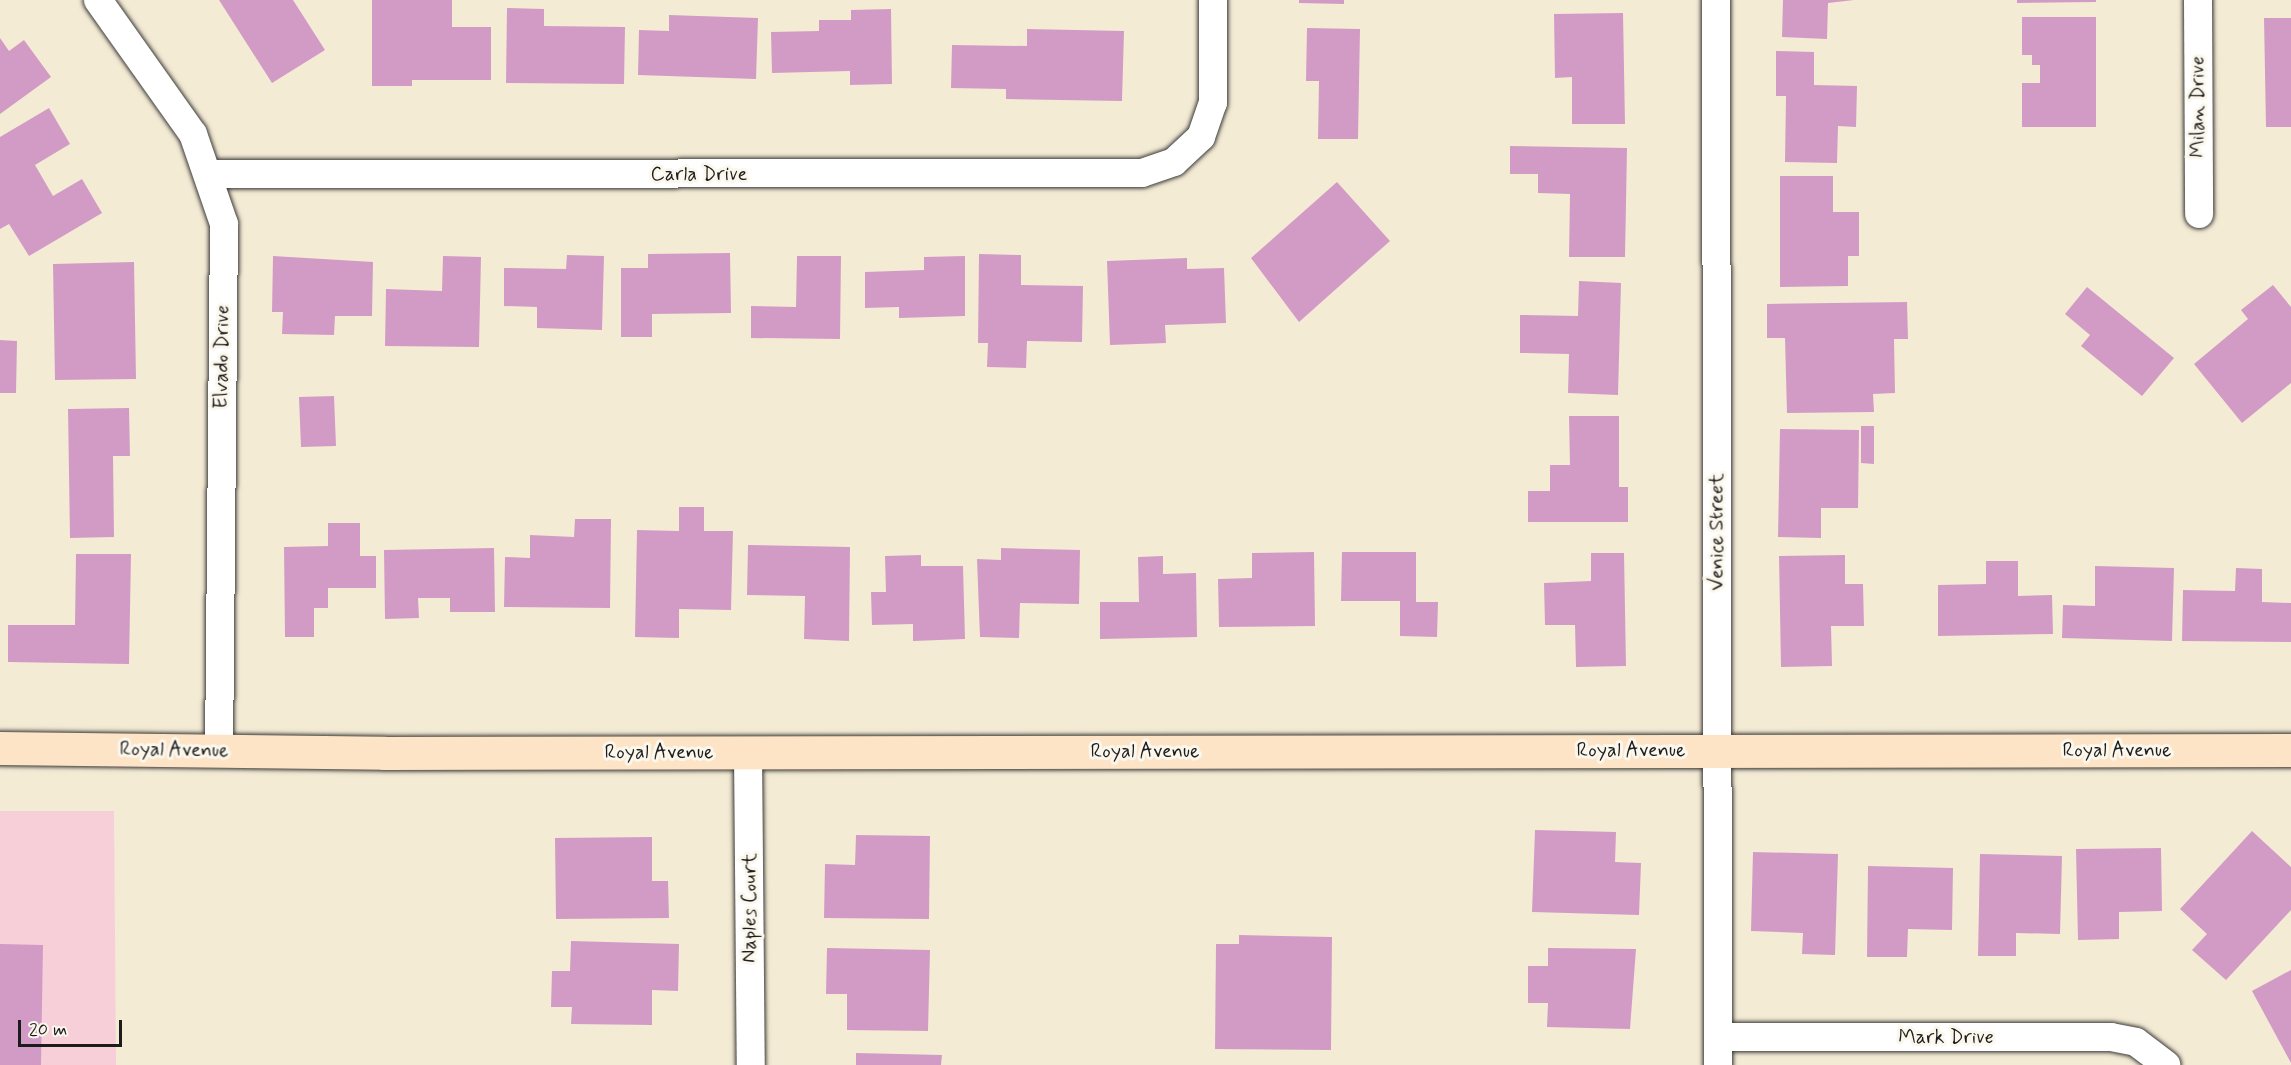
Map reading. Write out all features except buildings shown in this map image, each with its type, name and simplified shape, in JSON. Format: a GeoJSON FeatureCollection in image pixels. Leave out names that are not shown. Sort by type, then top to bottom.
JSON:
{"type":"FeatureCollection","features":[{"type":"Feature","properties":{"kind":"main road","name":"Royal Avenue"},"geometry":{"type":"LineString","coordinates":[[0,748],[219,751],[2291,750]]}},
{"type":"Feature","properties":{"kind":"street","name":"Elvado Drive"},"geometry":{"type":"LineString","coordinates":[[98,0],[169,93],[211,174],[224,224],[219,751]]}},
{"type":"Feature","properties":{"kind":"street","name":"Carla Drive"},"geometry":{"type":"LineString","coordinates":[[211,174],[1142,173],[1182,156],[1201,137],[1213,103],[1213,0]]}},
{"type":"Feature","properties":{"kind":"street","name":"Venice Street"},"geometry":{"type":"LineString","coordinates":[[1716,0],[1718,1065]]}},
{"type":"Feature","properties":{"kind":"street","name":"Milan Drive"},"geometry":{"type":"LineString","coordinates":[[2198,0],[2199,214]]}},
{"type":"Feature","properties":{"kind":"street","name":"Naples Court"},"geometry":{"type":"LineString","coordinates":[[748,751],[751,1065]]}},
{"type":"Feature","properties":{"kind":"street","name":"Mark Drive"},"geometry":{"type":"LineString","coordinates":[[1718,1037],[2111,1037],[2136,1042],[2166,1065]]}},
{"type":"Feature","properties":{"kind":"shaded area"},"geometry":{"type":"Polygon","coordinates":[[[0,811],[114,811],[116,1065],[0,1065],[0,811]]]}}]}
